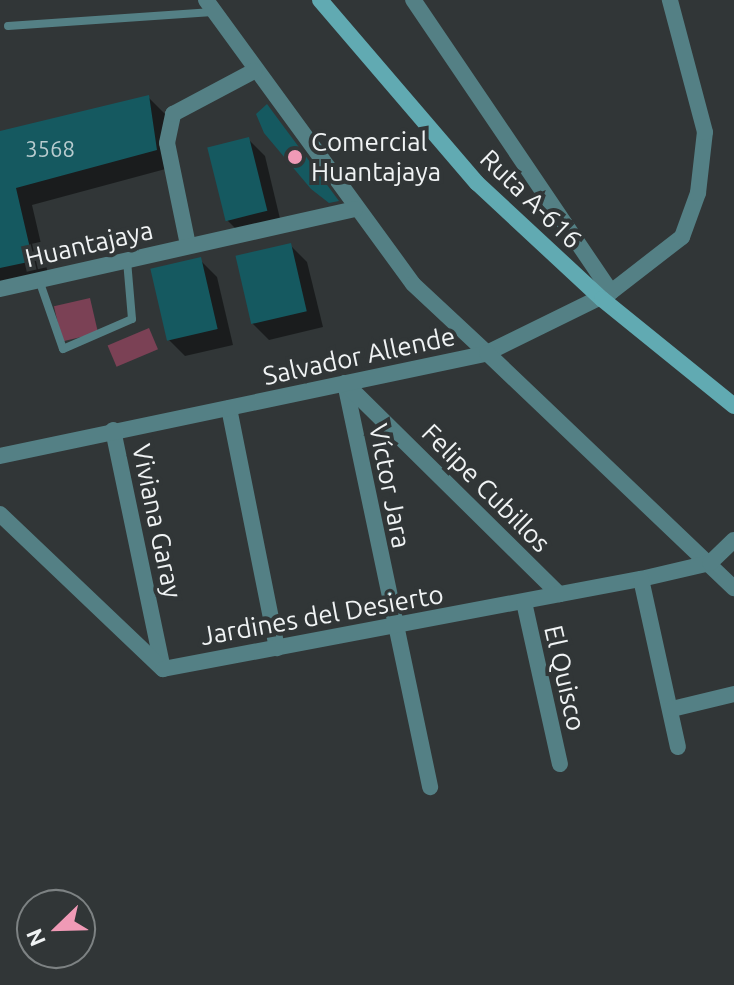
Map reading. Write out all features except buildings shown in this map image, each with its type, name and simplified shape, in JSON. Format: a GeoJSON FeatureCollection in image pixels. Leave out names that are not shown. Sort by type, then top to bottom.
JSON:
{"type":"FeatureCollection","features":[{"type":"Feature","properties":{"kind":"main road","name":"Ruta A-616"},"geometry":{"type":"LineString","coordinates":[[320,0],[477,183],[734,406]]}},
{"type":"Feature","properties":{"kind":"street"},"geometry":{"type":"LineString","coordinates":[[413,0],[607,295]]}},
{"type":"Feature","properties":{"kind":"street"},"geometry":{"type":"LineString","coordinates":[[210,6],[254,71],[413,284],[487,353],[533,324],[607,295],[682,237],[698,193],[705,132],[670,0]]}},
{"type":"Feature","properties":{"kind":"street","name":"Huantajaya"},"geometry":{"type":"LineString","coordinates":[[188,245],[167,143],[173,114],[254,71]]}},
{"type":"Feature","properties":{"kind":"street","name":"Huantajaya"},"geometry":{"type":"LineString","coordinates":[[0,289],[355,209]]}},
{"type":"Feature","properties":{"kind":"street","name":"Salvador Allende"},"geometry":{"type":"LineString","coordinates":[[0,456],[487,353],[734,588]]}},
{"type":"Feature","properties":{"kind":"street","name":"Felipe Cubillos"},"geometry":{"type":"LineString","coordinates":[[345,383],[559,594]]}},
{"type":"Feature","properties":{"kind":"street","name":"Víctor Jara"},"geometry":{"type":"LineString","coordinates":[[345,383],[393,627],[430,787]]}},
{"type":"Feature","properties":{"kind":"street"},"geometry":{"type":"LineString","coordinates":[[229,408],[277,648]]}},
{"type":"Feature","properties":{"kind":"street","name":"Viviana Garay"},"geometry":{"type":"LineString","coordinates":[[113,430],[163,669]]}},
{"type":"Feature","properties":{"kind":"street"},"geometry":{"type":"LineString","coordinates":[[0,514],[163,669]]}},
{"type":"Feature","properties":{"kind":"street"},"geometry":{"type":"LineString","coordinates":[[710,563],[734,540]]}},
{"type":"Feature","properties":{"kind":"street","name":"Jardines del Desierto"},"geometry":{"type":"LineString","coordinates":[[163,669],[524,602],[710,563]]}},
{"type":"Feature","properties":{"kind":"street"},"geometry":{"type":"LineString","coordinates":[[641,579],[678,747]]}},
{"type":"Feature","properties":{"kind":"street","name":"El Quisco"},"geometry":{"type":"LineString","coordinates":[[524,602],[560,764]]}},
{"type":"Feature","properties":{"kind":"street"},"geometry":{"type":"LineString","coordinates":[[672,709],[734,694]]}},
{"type":"Feature","properties":{"kind":"lane"},"geometry":{"type":"LineString","coordinates":[[8,26],[210,6]]}},
{"type":"Feature","properties":{"kind":"lane"},"geometry":{"type":"LineString","coordinates":[[39,280],[56,344],[79,346],[132,319],[126,260]]}},
{"type":"Feature","properties":{"kind":"shaded area"},"geometry":{"type":"Polygon","coordinates":[[[90,298],[98,333],[62,341],[54,306],[90,298]]]}},
{"type":"Feature","properties":{"kind":"shaded area"},"geometry":{"type":"Polygon","coordinates":[[[149,328],[158,349],[117,367],[108,346],[149,328]]]}},
{"type":"Feature","properties":{"kind":"place","name":"Comercial Huantajaya"},"geometry":{"type":"Point","coordinates":[295,157]}}]}
